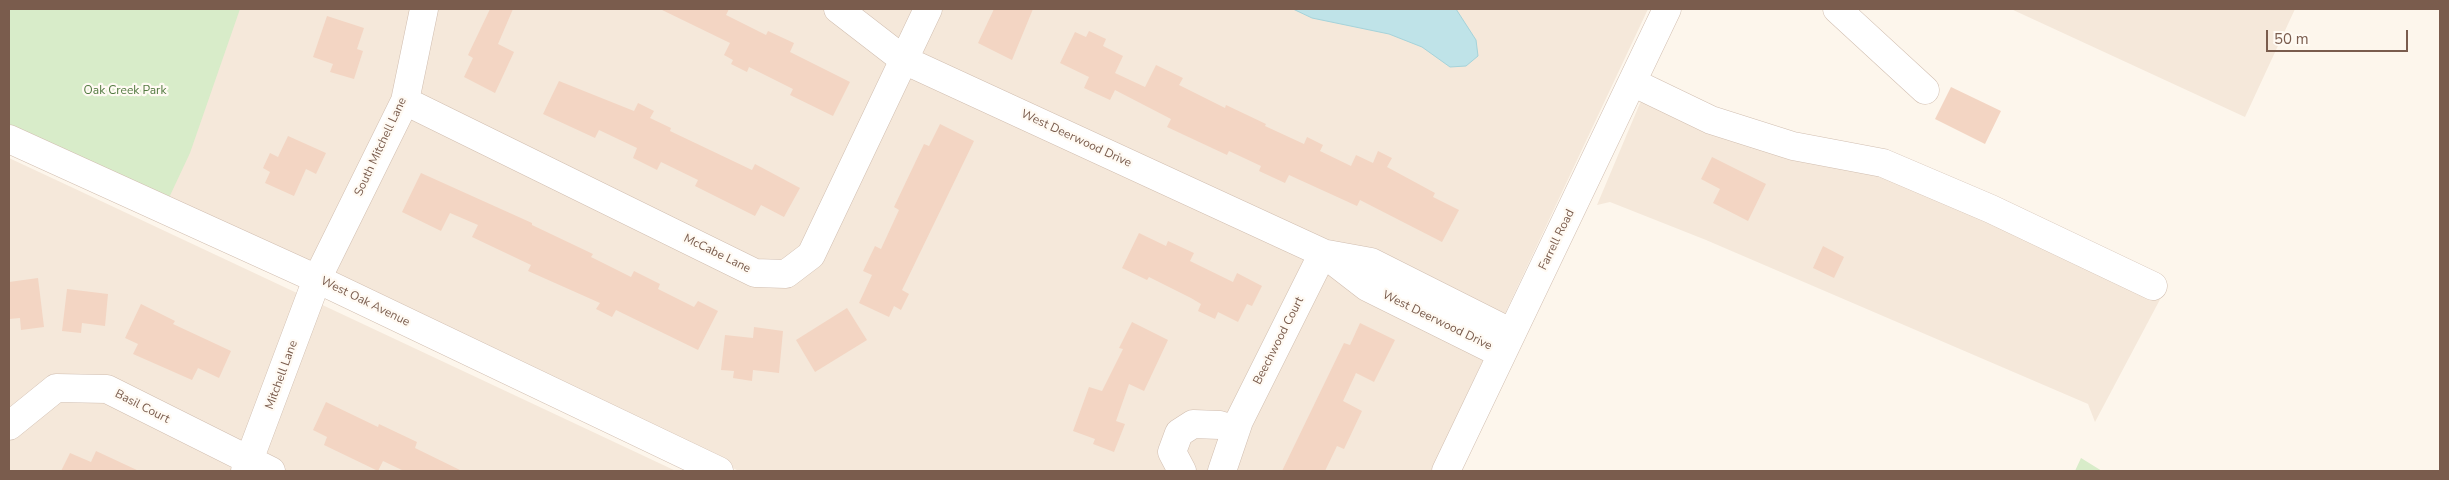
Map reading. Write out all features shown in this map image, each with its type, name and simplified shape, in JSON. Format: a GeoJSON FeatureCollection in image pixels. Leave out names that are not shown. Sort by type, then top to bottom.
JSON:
{"type":"FeatureCollection","features":[{"type":"Feature","properties":{"kind":"street","name":"South Mitchell Lane"},"geometry":{"type":"LineString","coordinates":[[318,279],[405,101],[424,9]]}},
{"type":"Feature","properties":{"kind":"street","name":"West Deerwood Drive"},"geometry":{"type":"LineString","coordinates":[[838,9],[904,60],[1323,253],[1370,262],[1507,344]]}},
{"type":"Feature","properties":{"kind":"street","name":"McCabe Lane"},"geometry":{"type":"LineString","coordinates":[[405,101],[755,273],[786,274],[811,255],[928,9]]}},
{"type":"Feature","properties":{"kind":"street","name":"Farrell Road"},"geometry":{"type":"LineString","coordinates":[[1446,471],[1667,9]]}},
{"type":"Feature","properties":{"kind":"street"},"geometry":{"type":"LineString","coordinates":[[1837,9],[1925,90]]}},
{"type":"Feature","properties":{"kind":"street"},"geometry":{"type":"LineString","coordinates":[[1632,82],[1712,120],[1793,146],[1883,163],[1991,209],[2153,286]]}},
{"type":"Feature","properties":{"kind":"street","name":"West Oak Avenue"},"geometry":{"type":"LineString","coordinates":[[9,139],[318,279],[719,471]]}},
{"type":"Feature","properties":{"kind":"street","name":"Beechwood Court"},"geometry":{"type":"LineString","coordinates":[[1222,471],[1236,430],[1323,253]]}},
{"type":"Feature","properties":{"kind":"street","name":"Mitchell Lane"},"geometry":{"type":"LineString","coordinates":[[255,468],[318,279]]}},
{"type":"Feature","properties":{"kind":"street","name":"Basil Court"},"geometry":{"type":"LineString","coordinates":[[9,426],[56,388],[107,389],[255,468]]}},
{"type":"Feature","properties":{"kind":"street"},"geometry":{"type":"LineString","coordinates":[[1182,471],[1172,452],[1179,433],[1193,424],[1220,426],[1236,430]]}},
{"type":"Feature","properties":{"kind":"shaded area"},"geometry":{"type":"Polygon","coordinates":[[[9,9],[1648,9],[1431,471],[739,471],[167,202],[9,9]]]}},
{"type":"Feature","properties":{"kind":"shaded area"},"geometry":{"type":"Polygon","coordinates":[[[2011,9],[2295,9],[2245,117],[2011,9]]]}},
{"type":"Feature","properties":{"kind":"shaded area"},"geometry":{"type":"Polygon","coordinates":[[[1646,89],[1883,163],[2165,290],[2095,422],[2088,404],[1706,240],[1610,202],[1597,205],[1646,89]]]}},
{"type":"Feature","properties":{"kind":"shaded area"},"geometry":{"type":"Polygon","coordinates":[[[9,158],[69,186],[676,471],[9,471],[9,158]]]}},
{"type":"Feature","properties":{"kind":"green space","name":"Oak Creek Park"},"geometry":{"type":"Polygon","coordinates":[[[9,9],[240,9],[190,153],[167,202],[9,127],[9,9]]]}},
{"type":"Feature","properties":{"kind":"green space"},"geometry":{"type":"Polygon","coordinates":[[[2081,458],[2102,471],[2075,471],[2081,458]]]}},
{"type":"Feature","properties":{"kind":"water"},"geometry":{"type":"Polygon","coordinates":[[[1293,9],[1456,9],[1476,40],[1478,56],[1466,66],[1450,67],[1422,47],[1389,34],[1312,18],[1293,9]]]}},
{"type":"Feature","properties":{"kind":"building"},"geometry":{"type":"Polygon","coordinates":[[[490,9],[513,9],[498,44],[514,52],[495,93],[464,77],[473,58],[468,55],[490,9]]]}},
{"type":"Feature","properties":{"kind":"building"},"geometry":{"type":"Polygon","coordinates":[[[660,9],[729,9],[726,15],[766,35],[768,31],[794,43],[790,52],[850,82],[833,116],[790,95],[793,89],[749,67],[747,72],[731,64],[733,60],[724,55],[730,43],[660,9]]]}},
{"type":"Feature","properties":{"kind":"building"},"geometry":{"type":"Polygon","coordinates":[[[994,9],[1033,9],[1012,60],[978,43],[994,9]]]}},
{"type":"Feature","properties":{"kind":"building"},"geometry":{"type":"Polygon","coordinates":[[[327,16],[364,28],[357,49],[363,51],[354,79],[330,72],[333,64],[313,57],[327,16]]]}},
{"type":"Feature","properties":{"kind":"building"},"geometry":{"type":"Polygon","coordinates":[[[1089,31],[1106,39],[1103,46],[1123,56],[1115,73],[1145,87],[1156,65],[1183,78],[1179,85],[1225,108],[1226,105],[1304,144],[1307,137],[1323,145],[1320,151],[1351,166],[1356,155],[1373,163],[1378,151],[1392,158],[1387,167],[1435,193],[1433,197],[1459,210],[1442,242],[1360,200],[1357,206],[1289,175],[1285,183],[1259,171],[1261,166],[1229,151],[1227,155],[1167,127],[1171,119],[1115,90],[1110,100],[1084,88],[1089,77],[1060,63],[1075,32],[1086,37],[1089,31]]]}},
{"type":"Feature","properties":{"kind":"building"},"geometry":{"type":"Polygon","coordinates":[[[559,81],[634,111],[638,103],[654,111],[650,118],[671,128],[670,131],[752,170],[755,164],[800,188],[784,217],[761,205],[755,216],[695,186],[698,180],[661,162],[657,170],[633,158],[637,148],[599,130],[595,138],[543,114],[559,81]]]}},
{"type":"Feature","properties":{"kind":"building"},"geometry":{"type":"Polygon","coordinates":[[[1951,87],[2001,111],[1985,144],[1935,119],[1951,87]]]}},
{"type":"Feature","properties":{"kind":"building"},"geometry":{"type":"Polygon","coordinates":[[[940,124],[974,141],[902,290],[909,294],[901,310],[894,306],[889,317],[859,303],[872,275],[863,271],[875,246],[881,249],[899,210],[894,207],[924,144],[929,146],[940,124]]]}},
{"type":"Feature","properties":{"kind":"building"},"geometry":{"type":"Polygon","coordinates":[[[288,136],[326,153],[316,174],[306,169],[294,196],[265,183],[270,172],[263,168],[270,153],[278,157],[288,136]]]}},
{"type":"Feature","properties":{"kind":"building"},"geometry":{"type":"Polygon","coordinates":[[[1712,157],[1766,184],[1748,221],[1713,203],[1720,189],[1701,179],[1712,157]]]}},
{"type":"Feature","properties":{"kind":"building"},"geometry":{"type":"Polygon","coordinates":[[[421,173],[532,223],[532,225],[593,254],[591,257],[631,277],[634,271],[660,284],[658,289],[694,307],[698,301],[718,311],[698,350],[616,310],[612,317],[596,309],[600,303],[528,271],[531,265],[472,237],[478,225],[450,213],[441,231],[402,212],[421,173]]]}},
{"type":"Feature","properties":{"kind":"building"},"geometry":{"type":"Polygon","coordinates":[[[1139,233],[1166,246],[1168,241],[1194,253],[1190,261],[1233,282],[1237,273],[1262,286],[1252,306],[1247,304],[1238,322],[1218,312],[1215,319],[1198,311],[1201,304],[1191,298],[1149,277],[1147,280],[1122,268],[1139,233]]]}},
{"type":"Feature","properties":{"kind":"building"},"geometry":{"type":"Polygon","coordinates":[[[1823,246],[1844,257],[1834,278],[1813,268],[1823,246]]]}},
{"type":"Feature","properties":{"kind":"building"},"geometry":{"type":"Polygon","coordinates":[[[38,278],[44,327],[21,330],[20,318],[9,319],[9,282],[38,278]]]}},
{"type":"Feature","properties":{"kind":"building"},"geometry":{"type":"Polygon","coordinates":[[[67,289],[108,294],[105,326],[82,323],[81,333],[62,331],[67,289]]]}},
{"type":"Feature","properties":{"kind":"building"},"geometry":{"type":"Polygon","coordinates":[[[141,304],[175,321],[173,324],[231,351],[219,378],[198,368],[192,380],[133,354],[138,344],[125,338],[141,304]]]}},
{"type":"Feature","properties":{"kind":"building"},"geometry":{"type":"Polygon","coordinates":[[[847,308],[867,340],[815,372],[796,340],[847,308]]]}},
{"type":"Feature","properties":{"kind":"building"},"geometry":{"type":"Polygon","coordinates":[[[1132,322],[1168,340],[1144,391],[1129,384],[1116,421],[1125,424],[1114,452],[1093,444],[1095,439],[1073,431],[1089,387],[1102,391],[1123,349],[1119,348],[1132,322]]]}},
{"type":"Feature","properties":{"kind":"building"},"geometry":{"type":"Polygon","coordinates":[[[1360,323],[1395,340],[1374,382],[1356,373],[1343,401],[1362,411],[1344,449],[1337,446],[1325,471],[1282,471],[1344,343],[1350,345],[1360,323]]]}},
{"type":"Feature","properties":{"kind":"building"},"geometry":{"type":"Polygon","coordinates":[[[754,327],[783,331],[779,373],[753,370],[752,381],[733,378],[734,371],[721,370],[725,335],[753,338],[754,327]]]}},
{"type":"Feature","properties":{"kind":"building"},"geometry":{"type":"Polygon","coordinates":[[[326,402],[378,427],[379,424],[417,442],[415,448],[462,471],[404,471],[383,461],[378,471],[324,445],[327,437],[313,430],[326,402]]]}},
{"type":"Feature","properties":{"kind":"building"},"geometry":{"type":"Polygon","coordinates":[[[96,451],[139,471],[61,471],[70,453],[91,462],[96,451]]]}}]}
